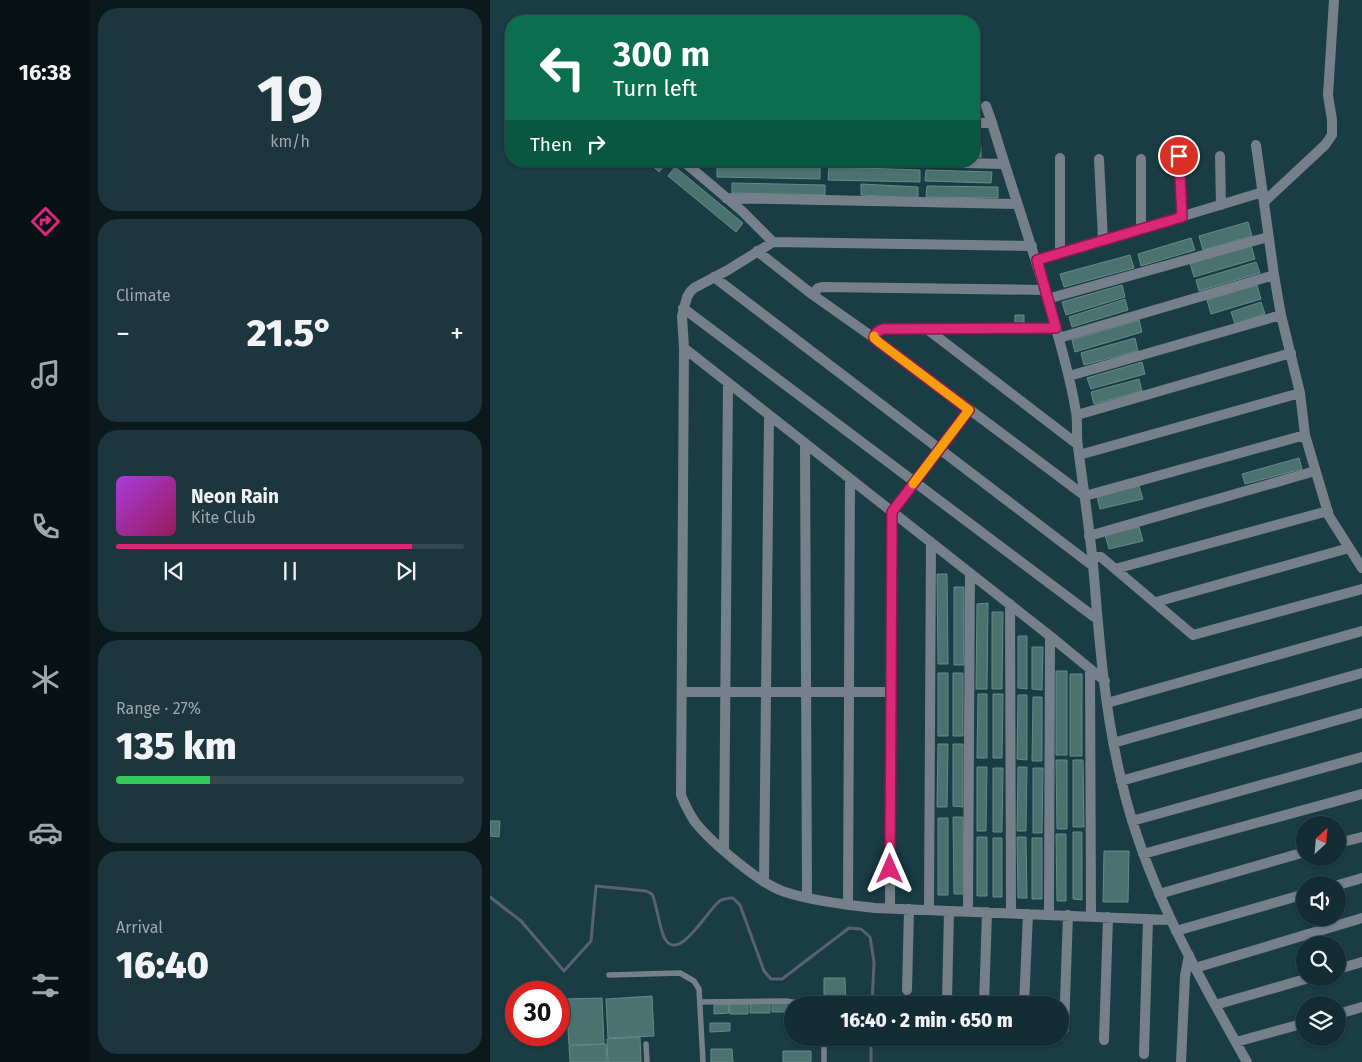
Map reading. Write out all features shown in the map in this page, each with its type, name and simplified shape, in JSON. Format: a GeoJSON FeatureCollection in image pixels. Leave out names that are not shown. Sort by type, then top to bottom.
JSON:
{"type":"FeatureCollection","features":[{"type":"Feature","properties":{"kind":"street"},"geometry":{"type":"LineString","coordinates":[[1037,260],[1221,205],[1264,197],[1325,145],[1332,135],[1328,95],[1334,0]]}},
{"type":"Feature","properties":{"kind":"street"},"geometry":{"type":"LineString","coordinates":[[986,106],[1037,260],[1069,376],[1076,415],[1077,444],[1086,496],[1107,703],[1121,781],[1143,854],[1170,920],[1247,1062]]}},
{"type":"Feature","properties":{"kind":"street"},"geometry":{"type":"LineString","coordinates":[[980,123],[992,123]]}},
{"type":"Feature","properties":{"kind":"street"},"geometry":{"type":"LineString","coordinates":[[1256,145],[1274,276],[1281,315],[1300,393],[1305,435],[1329,516],[1362,568]]}},
{"type":"Feature","properties":{"kind":"street"},"geometry":{"type":"LineString","coordinates":[[1179,156],[1182,217]]}},
{"type":"Feature","properties":{"kind":"street"},"geometry":{"type":"LineString","coordinates":[[1220,156],[1221,205]]}},
{"type":"Feature","properties":{"kind":"street"},"geometry":{"type":"LineString","coordinates":[[1060,158],[1060,253]]}},
{"type":"Feature","properties":{"kind":"street"},"geometry":{"type":"LineString","coordinates":[[1100,159],[1103,240]]}},
{"type":"Feature","properties":{"kind":"street"},"geometry":{"type":"LineString","coordinates":[[1140,229],[1141,159]]}},
{"type":"Feature","properties":{"kind":"street"},"geometry":{"type":"LineString","coordinates":[[980,163],[1004,164]]}},
{"type":"Feature","properties":{"kind":"street"},"geometry":{"type":"LineString","coordinates":[[690,167],[773,242]]}},
{"type":"Feature","properties":{"kind":"street"},"geometry":{"type":"LineString","coordinates":[[726,198],[1017,204]]}},
{"type":"Feature","properties":{"kind":"street"},"geometry":{"type":"LineString","coordinates":[[813,295],[818,288],[822,287],[1046,295],[1268,237]]}},
{"type":"Feature","properties":{"kind":"street"},"geometry":{"type":"LineString","coordinates":[[1032,246],[773,242],[694,288],[687,297],[682,316],[684,348],[681,795],[687,810],[697,824],[764,882],[785,892],[848,905],[1170,920]]}},
{"type":"Feature","properties":{"kind":"street"},"geometry":{"type":"LineString","coordinates":[[758,251],[813,295],[874,338],[1086,496]]}},
{"type":"Feature","properties":{"kind":"street"},"geometry":{"type":"LineString","coordinates":[[874,338],[878,331],[884,329],[1058,333],[1274,276]]}},
{"type":"Feature","properties":{"kind":"street"},"geometry":{"type":"LineString","coordinates":[[714,277],[1092,562]]}},
{"type":"Feature","properties":{"kind":"street"},"geometry":{"type":"LineString","coordinates":[[683,308],[1097,618]]}},
{"type":"Feature","properties":{"kind":"street"},"geometry":{"type":"LineString","coordinates":[[1069,376],[1281,315]]}},
{"type":"Feature","properties":{"kind":"street"},"geometry":{"type":"LineString","coordinates":[[927,329],[1077,444]]}},
{"type":"Feature","properties":{"kind":"street"},"geometry":{"type":"LineString","coordinates":[[684,348],[1105,681]]}},
{"type":"Feature","properties":{"kind":"street"},"geometry":{"type":"LineString","coordinates":[[1076,415],[1291,354]]}},
{"type":"Feature","properties":{"kind":"street"},"geometry":{"type":"LineString","coordinates":[[724,849],[728,383]]}},
{"type":"Feature","properties":{"kind":"street"},"geometry":{"type":"LineString","coordinates":[[1079,455],[1300,393]]}},
{"type":"Feature","properties":{"kind":"street"},"geometry":{"type":"LineString","coordinates":[[890,908],[892,512],[969,410]]}},
{"type":"Feature","properties":{"kind":"street"},"geometry":{"type":"LineString","coordinates":[[764,882],[768,415]]}},
{"type":"Feature","properties":{"kind":"street"},"geometry":{"type":"LineString","coordinates":[[1086,496],[1305,435]]}},
{"type":"Feature","properties":{"kind":"street"},"geometry":{"type":"LineString","coordinates":[[806,444],[807,897]]}},
{"type":"Feature","properties":{"kind":"street"},"geometry":{"type":"LineString","coordinates":[[1089,536],[1316,471]]}},
{"type":"Feature","properties":{"kind":"street"},"geometry":{"type":"LineString","coordinates":[[848,905],[850,479]]}},
{"type":"Feature","properties":{"kind":"street"},"geometry":{"type":"LineString","coordinates":[[1115,569],[1328,512]]}},
{"type":"Feature","properties":{"kind":"street"},"geometry":{"type":"LineString","coordinates":[[929,910],[931,542]]}},
{"type":"Feature","properties":{"kind":"street"},"geometry":{"type":"LineString","coordinates":[[1156,602],[1349,548]]}},
{"type":"Feature","properties":{"kind":"street"},"geometry":{"type":"LineString","coordinates":[[1092,562],[1101,557],[1193,635],[1362,589]]}},
{"type":"Feature","properties":{"kind":"street"},"geometry":{"type":"LineString","coordinates":[[968,911],[970,573]]}},
{"type":"Feature","properties":{"kind":"street"},"geometry":{"type":"LineString","coordinates":[[1010,604],[1010,913]]}},
{"type":"Feature","properties":{"kind":"street"},"geometry":{"type":"LineString","coordinates":[[1107,703],[1362,631]]}},
{"type":"Feature","properties":{"kind":"street"},"geometry":{"type":"LineString","coordinates":[[1049,915],[1050,636]]}},
{"type":"Feature","properties":{"kind":"street"},"geometry":{"type":"LineString","coordinates":[[1090,670],[1091,916]]}},
{"type":"Feature","properties":{"kind":"street"},"geometry":{"type":"LineString","coordinates":[[1113,743],[1362,673]]}},
{"type":"Feature","properties":{"kind":"street"},"geometry":{"type":"LineString","coordinates":[[682,692],[891,692]]}},
{"type":"Feature","properties":{"kind":"street"},"geometry":{"type":"LineString","coordinates":[[1121,781],[1362,713]]}},
{"type":"Feature","properties":{"kind":"street"},"geometry":{"type":"LineString","coordinates":[[1132,821],[1362,757]]}},
{"type":"Feature","properties":{"kind":"street"},"geometry":{"type":"LineString","coordinates":[[1143,854],[1362,794]]}},
{"type":"Feature","properties":{"kind":"street"},"geometry":{"type":"LineString","coordinates":[[1346,841],[1362,837]]}},
{"type":"Feature","properties":{"kind":"street"},"geometry":{"type":"LineString","coordinates":[[1159,894],[1296,855]]}},
{"type":"Feature","properties":{"kind":"street"},"geometry":{"type":"LineString","coordinates":[[1346,883],[1362,878]]}},
{"type":"Feature","properties":{"kind":"street"},"geometry":{"type":"LineString","coordinates":[[1176,931],[1296,897]]}},
{"type":"Feature","properties":{"kind":"street"},"geometry":{"type":"LineString","coordinates":[[907,990],[909,909]]}},
{"type":"Feature","properties":{"kind":"street"},"geometry":{"type":"LineString","coordinates":[[947,996],[949,910]]}},
{"type":"Feature","properties":{"kind":"street"},"geometry":{"type":"LineString","coordinates":[[984,996],[987,912]]}},
{"type":"Feature","properties":{"kind":"street"},"geometry":{"type":"LineString","coordinates":[[1024,996],[1028,914]]}},
{"type":"Feature","properties":{"kind":"street"},"geometry":{"type":"LineString","coordinates":[[1065,996],[1068,915]]}},
{"type":"Feature","properties":{"kind":"street"},"geometry":{"type":"LineString","coordinates":[[1104,1040],[1108,917]]}},
{"type":"Feature","properties":{"kind":"street"},"geometry":{"type":"LineString","coordinates":[[1195,968],[1362,918]]}},
{"type":"Feature","properties":{"kind":"street"},"geometry":{"type":"LineString","coordinates":[[1144,1054],[1148,919]]}},
{"type":"Feature","properties":{"kind":"street"},"geometry":{"type":"LineString","coordinates":[[1181,1062],[1185,976],[1189,955]]}},
{"type":"Feature","properties":{"kind":"street"},"geometry":{"type":"LineString","coordinates":[[1346,967],[1362,962]]}},
{"type":"Feature","properties":{"kind":"street"},"geometry":{"type":"LineString","coordinates":[[1215,1004],[1296,982]]}},
{"type":"Feature","properties":{"kind":"street"},"geometry":{"type":"LineString","coordinates":[[1346,1012],[1362,1007]]}},
{"type":"Feature","properties":{"kind":"street"},"geometry":{"type":"LineString","coordinates":[[1236,1042],[1296,1025]]}},
{"type":"Feature","properties":{"kind":"lane"},"geometry":{"type":"LineString","coordinates":[[609,975],[680,973],[694,981],[700,989],[703,1062]]}},
{"type":"Feature","properties":{"kind":"lane"},"geometry":{"type":"LineString","coordinates":[[700,1002],[784,1001]]}},
{"type":"Feature","properties":{"kind":"lane"},"geometry":{"type":"LineString","coordinates":[[646,1044],[647,1062]]}},
{"type":"Feature","properties":{"kind":"lane"},"geometry":{"type":"LineString","coordinates":[[824,1046],[824,1062]]}},
{"type":"Feature","properties":{"kind":"building"},"geometry":{"type":"Polygon","coordinates":[[[654,167],[663,167],[659,172],[654,167]]]}},
{"type":"Feature","properties":{"kind":"building"},"geometry":{"type":"Polygon","coordinates":[[[675,167],[743,223],[736,232],[668,176],[675,167]]]}},
{"type":"Feature","properties":{"kind":"building"},"geometry":{"type":"Polygon","coordinates":[[[717,167],[820,167],[820,179],[717,177],[717,167]]]}},
{"type":"Feature","properties":{"kind":"building"},"geometry":{"type":"Polygon","coordinates":[[[829,167],[920,170],[920,182],[828,180],[829,167]]]}},
{"type":"Feature","properties":{"kind":"building"},"geometry":{"type":"Polygon","coordinates":[[[926,170],[992,172],[991,183],[925,181],[926,170]]]}},
{"type":"Feature","properties":{"kind":"building"},"geometry":{"type":"Polygon","coordinates":[[[732,183],[825,185],[825,195],[732,193],[732,183]]]}},
{"type":"Feature","properties":{"kind":"building"},"geometry":{"type":"Polygon","coordinates":[[[861,184],[918,187],[918,198],[861,195],[861,184]]]}},
{"type":"Feature","properties":{"kind":"building"},"geometry":{"type":"Polygon","coordinates":[[[927,186],[998,187],[998,198],[926,197],[927,186]]]}},
{"type":"Feature","properties":{"kind":"building"},"geometry":{"type":"Polygon","coordinates":[[[1248,222],[1252,236],[1203,250],[1199,236],[1248,222]]]}},
{"type":"Feature","properties":{"kind":"building"},"geometry":{"type":"Polygon","coordinates":[[[1191,238],[1195,250],[1141,266],[1138,254],[1191,238]]]}},
{"type":"Feature","properties":{"kind":"building"},"geometry":{"type":"Polygon","coordinates":[[[1251,245],[1255,259],[1194,277],[1190,263],[1251,245]]]}},
{"type":"Feature","properties":{"kind":"building"},"geometry":{"type":"Polygon","coordinates":[[[1130,255],[1134,268],[1064,287],[1060,274],[1130,255]]]}},
{"type":"Feature","properties":{"kind":"building"},"geometry":{"type":"Polygon","coordinates":[[[1256,262],[1260,273],[1199,291],[1196,280],[1256,262]]]}},
{"type":"Feature","properties":{"kind":"building"},"geometry":{"type":"Polygon","coordinates":[[[1122,285],[1125,297],[1066,315],[1062,302],[1122,285]]]}},
{"type":"Feature","properties":{"kind":"building"},"geometry":{"type":"Polygon","coordinates":[[[1257,285],[1261,299],[1211,314],[1207,300],[1257,285]]]}},
{"type":"Feature","properties":{"kind":"building"},"geometry":{"type":"Polygon","coordinates":[[[1125,299],[1128,310],[1072,327],[1069,317],[1125,299]]]}},
{"type":"Feature","properties":{"kind":"building"},"geometry":{"type":"Polygon","coordinates":[[[1261,302],[1265,314],[1235,324],[1231,312],[1261,302]]]}},
{"type":"Feature","properties":{"kind":"building"},"geometry":{"type":"Polygon","coordinates":[[[1015,315],[1024,315],[1024,324],[1015,324],[1015,315]]]}},
{"type":"Feature","properties":{"kind":"building"},"geometry":{"type":"Polygon","coordinates":[[[1139,320],[1142,332],[1075,352],[1072,340],[1139,320]]]}},
{"type":"Feature","properties":{"kind":"building"},"geometry":{"type":"Polygon","coordinates":[[[1135,338],[1138,351],[1084,365],[1081,353],[1135,338]]]}},
{"type":"Feature","properties":{"kind":"building"},"geometry":{"type":"Polygon","coordinates":[[[1142,362],[1145,374],[1091,389],[1087,378],[1142,362]]]}},
{"type":"Feature","properties":{"kind":"building"},"geometry":{"type":"Polygon","coordinates":[[[1139,379],[1142,391],[1094,404],[1091,392],[1139,379]]]}},
{"type":"Feature","properties":{"kind":"building"},"geometry":{"type":"Polygon","coordinates":[[[1299,458],[1302,469],[1245,484],[1242,474],[1299,458]]]}},
{"type":"Feature","properties":{"kind":"building"},"geometry":{"type":"Polygon","coordinates":[[[1139,486],[1143,499],[1100,509],[1097,496],[1139,486]]]}},
{"type":"Feature","properties":{"kind":"building"},"geometry":{"type":"Polygon","coordinates":[[[1139,527],[1143,541],[1109,549],[1105,535],[1139,527]]]}},
{"type":"Feature","properties":{"kind":"building"},"geometry":{"type":"Polygon","coordinates":[[[937,574],[947,574],[948,664],[938,664],[937,574]]]}},
{"type":"Feature","properties":{"kind":"building"},"geometry":{"type":"Polygon","coordinates":[[[954,587],[964,587],[964,665],[954,665],[954,587]]]}},
{"type":"Feature","properties":{"kind":"building"},"geometry":{"type":"Polygon","coordinates":[[[988,603],[987,689],[976,689],[977,604],[988,603]]]}},
{"type":"Feature","properties":{"kind":"building"},"geometry":{"type":"Polygon","coordinates":[[[992,612],[1003,612],[1002,689],[992,689],[992,612]]]}},
{"type":"Feature","properties":{"kind":"building"},"geometry":{"type":"Polygon","coordinates":[[[1018,636],[1027,636],[1027,689],[1018,688],[1018,636]]]}},
{"type":"Feature","properties":{"kind":"building"},"geometry":{"type":"Polygon","coordinates":[[[1032,647],[1043,647],[1042,690],[1032,689],[1032,647]]]}},
{"type":"Feature","properties":{"kind":"building"},"geometry":{"type":"Polygon","coordinates":[[[1056,671],[1067,671],[1067,755],[1056,755],[1056,671]]]}},
{"type":"Feature","properties":{"kind":"building"},"geometry":{"type":"Polygon","coordinates":[[[938,673],[948,673],[948,736],[938,736],[938,673]]]}},
{"type":"Feature","properties":{"kind":"building"},"geometry":{"type":"Polygon","coordinates":[[[953,673],[963,673],[963,736],[953,736],[953,673]]]}},
{"type":"Feature","properties":{"kind":"building"},"geometry":{"type":"Polygon","coordinates":[[[1070,674],[1082,674],[1082,756],[1070,756],[1070,674]]]}},
{"type":"Feature","properties":{"kind":"building"},"geometry":{"type":"Polygon","coordinates":[[[978,694],[987,694],[987,758],[977,758],[978,694]]]}},
{"type":"Feature","properties":{"kind":"building"},"geometry":{"type":"Polygon","coordinates":[[[993,694],[1003,694],[1002,758],[993,758],[993,694]]]}},
{"type":"Feature","properties":{"kind":"building"},"geometry":{"type":"Polygon","coordinates":[[[1018,695],[1027,695],[1027,760],[1017,759],[1018,695]]]}},
{"type":"Feature","properties":{"kind":"building"},"geometry":{"type":"Polygon","coordinates":[[[1033,697],[1042,697],[1042,761],[1032,761],[1033,697]]]}},
{"type":"Feature","properties":{"kind":"building"},"geometry":{"type":"Polygon","coordinates":[[[938,744],[948,744],[947,807],[937,807],[938,744]]]}},
{"type":"Feature","properties":{"kind":"building"},"geometry":{"type":"Polygon","coordinates":[[[953,744],[963,744],[963,807],[953,806],[953,744]]]}},
{"type":"Feature","properties":{"kind":"building"},"geometry":{"type":"Polygon","coordinates":[[[1056,760],[1067,760],[1067,829],[1057,829],[1056,760]]]}},
{"type":"Feature","properties":{"kind":"building"},"geometry":{"type":"Polygon","coordinates":[[[1073,760],[1083,760],[1084,827],[1073,827],[1073,760]]]}},
{"type":"Feature","properties":{"kind":"building"},"geometry":{"type":"Polygon","coordinates":[[[977,767],[987,767],[986,831],[977,831],[977,767]]]}},
{"type":"Feature","properties":{"kind":"building"},"geometry":{"type":"Polygon","coordinates":[[[1018,767],[1027,767],[1026,831],[1017,831],[1018,767]]]}},
{"type":"Feature","properties":{"kind":"building"},"geometry":{"type":"Polygon","coordinates":[[[993,768],[1003,768],[1002,832],[993,832],[993,768]]]}},
{"type":"Feature","properties":{"kind":"building"},"geometry":{"type":"Polygon","coordinates":[[[1033,768],[1043,768],[1042,833],[1033,833],[1033,768]]]}},
{"type":"Feature","properties":{"kind":"building"},"geometry":{"type":"Polygon","coordinates":[[[953,817],[963,817],[964,894],[954,894],[953,817]]]}},
{"type":"Feature","properties":{"kind":"building"},"geometry":{"type":"Polygon","coordinates":[[[938,818],[948,818],[948,895],[938,895],[938,818]]]}},
{"type":"Feature","properties":{"kind":"building"},"geometry":{"type":"Polygon","coordinates":[[[490,821],[500,821],[499,837],[490,836],[490,821]]]}},
{"type":"Feature","properties":{"kind":"building"},"geometry":{"type":"Polygon","coordinates":[[[1073,832],[1082,832],[1082,900],[1073,899],[1073,832]]]}},
{"type":"Feature","properties":{"kind":"building"},"geometry":{"type":"Polygon","coordinates":[[[1056,834],[1066,834],[1066,901],[1057,901],[1056,834]]]}},
{"type":"Feature","properties":{"kind":"building"},"geometry":{"type":"Polygon","coordinates":[[[977,837],[987,837],[987,896],[977,896],[977,837]]]}},
{"type":"Feature","properties":{"kind":"building"},"geometry":{"type":"Polygon","coordinates":[[[1017,837],[1026,837],[1027,898],[1018,898],[1017,837]]]}},
{"type":"Feature","properties":{"kind":"building"},"geometry":{"type":"Polygon","coordinates":[[[993,838],[1002,838],[1002,897],[993,897],[993,838]]]}},
{"type":"Feature","properties":{"kind":"building"},"geometry":{"type":"Polygon","coordinates":[[[1032,838],[1042,838],[1042,899],[1032,899],[1032,838]]]}},
{"type":"Feature","properties":{"kind":"building"},"geometry":{"type":"Polygon","coordinates":[[[1104,851],[1129,851],[1128,902],[1103,902],[1104,851]]]}},
{"type":"Feature","properties":{"kind":"building"},"geometry":{"type":"Polygon","coordinates":[[[824,978],[845,978],[846,996],[824,996],[824,978]]]}},
{"type":"Feature","properties":{"kind":"building"},"geometry":{"type":"Polygon","coordinates":[[[652,996],[654,1036],[608,1038],[606,999],[652,996]]]}},
{"type":"Feature","properties":{"kind":"building"},"geometry":{"type":"Polygon","coordinates":[[[602,998],[604,1044],[570,1045],[570,999],[602,998]]]}},
{"type":"Feature","properties":{"kind":"building"},"geometry":{"type":"Polygon","coordinates":[[[770,1003],[770,1013],[750,1013],[750,1004],[770,1003]]]}},
{"type":"Feature","properties":{"kind":"building"},"geometry":{"type":"Polygon","coordinates":[[[772,1003],[784,1003],[784,1012],[772,1012],[772,1003]]]}},
{"type":"Feature","properties":{"kind":"building"},"geometry":{"type":"Polygon","coordinates":[[[729,1004],[748,1004],[748,1014],[730,1014],[729,1004]]]}},
{"type":"Feature","properties":{"kind":"building"},"geometry":{"type":"Polygon","coordinates":[[[729,1004],[729,1013],[714,1014],[714,1005],[729,1004]]]}},
{"type":"Feature","properties":{"kind":"building"},"geometry":{"type":"Polygon","coordinates":[[[710,1023],[730,1023],[730,1031],[710,1032],[710,1023]]]}},
{"type":"Feature","properties":{"kind":"building"},"geometry":{"type":"Polygon","coordinates":[[[640,1037],[641,1062],[608,1062],[607,1039],[640,1037]]]}},
{"type":"Feature","properties":{"kind":"building"},"geometry":{"type":"Polygon","coordinates":[[[606,1044],[607,1062],[570,1062],[570,1046],[606,1044]]]}},
{"type":"Feature","properties":{"kind":"building"},"geometry":{"type":"Polygon","coordinates":[[[711,1049],[732,1049],[733,1062],[711,1062],[711,1049]]]}},
{"type":"Feature","properties":{"kind":"building"},"geometry":{"type":"Polygon","coordinates":[[[783,1051],[811,1051],[811,1062],[783,1062],[783,1051]]]}},
{"type":"Feature","properties":{"kind":"waterway"},"geometry":{"type":"LineString","coordinates":[[490,897],[521,921],[564,971],[591,941],[596,886],[646,891],[652,894],[663,935],[671,945],[678,944],[686,939],[721,900],[733,898],[740,905],[764,971],[771,979],[782,979],[849,928],[861,929],[870,937],[874,962],[872,996]]}},
{"type":"Feature","properties":{"kind":"waterway"},"geometry":{"type":"LineString","coordinates":[[871,1046],[871,1062]]}},
{"type":"Feature","properties":{"kind":"slow traffic"},"geometry":{"type":"LineString","coordinates":[[874,336],[880,343],[969,410],[913,484]]}},
{"type":"Feature","properties":{"kind":"route"},"geometry":{"type":"LineString","coordinates":[[890,869],[892,512],[969,410],[880,343],[874,336],[878,331],[884,329],[1056,328],[1037,260],[1182,217],[1179,156]]}}]}
